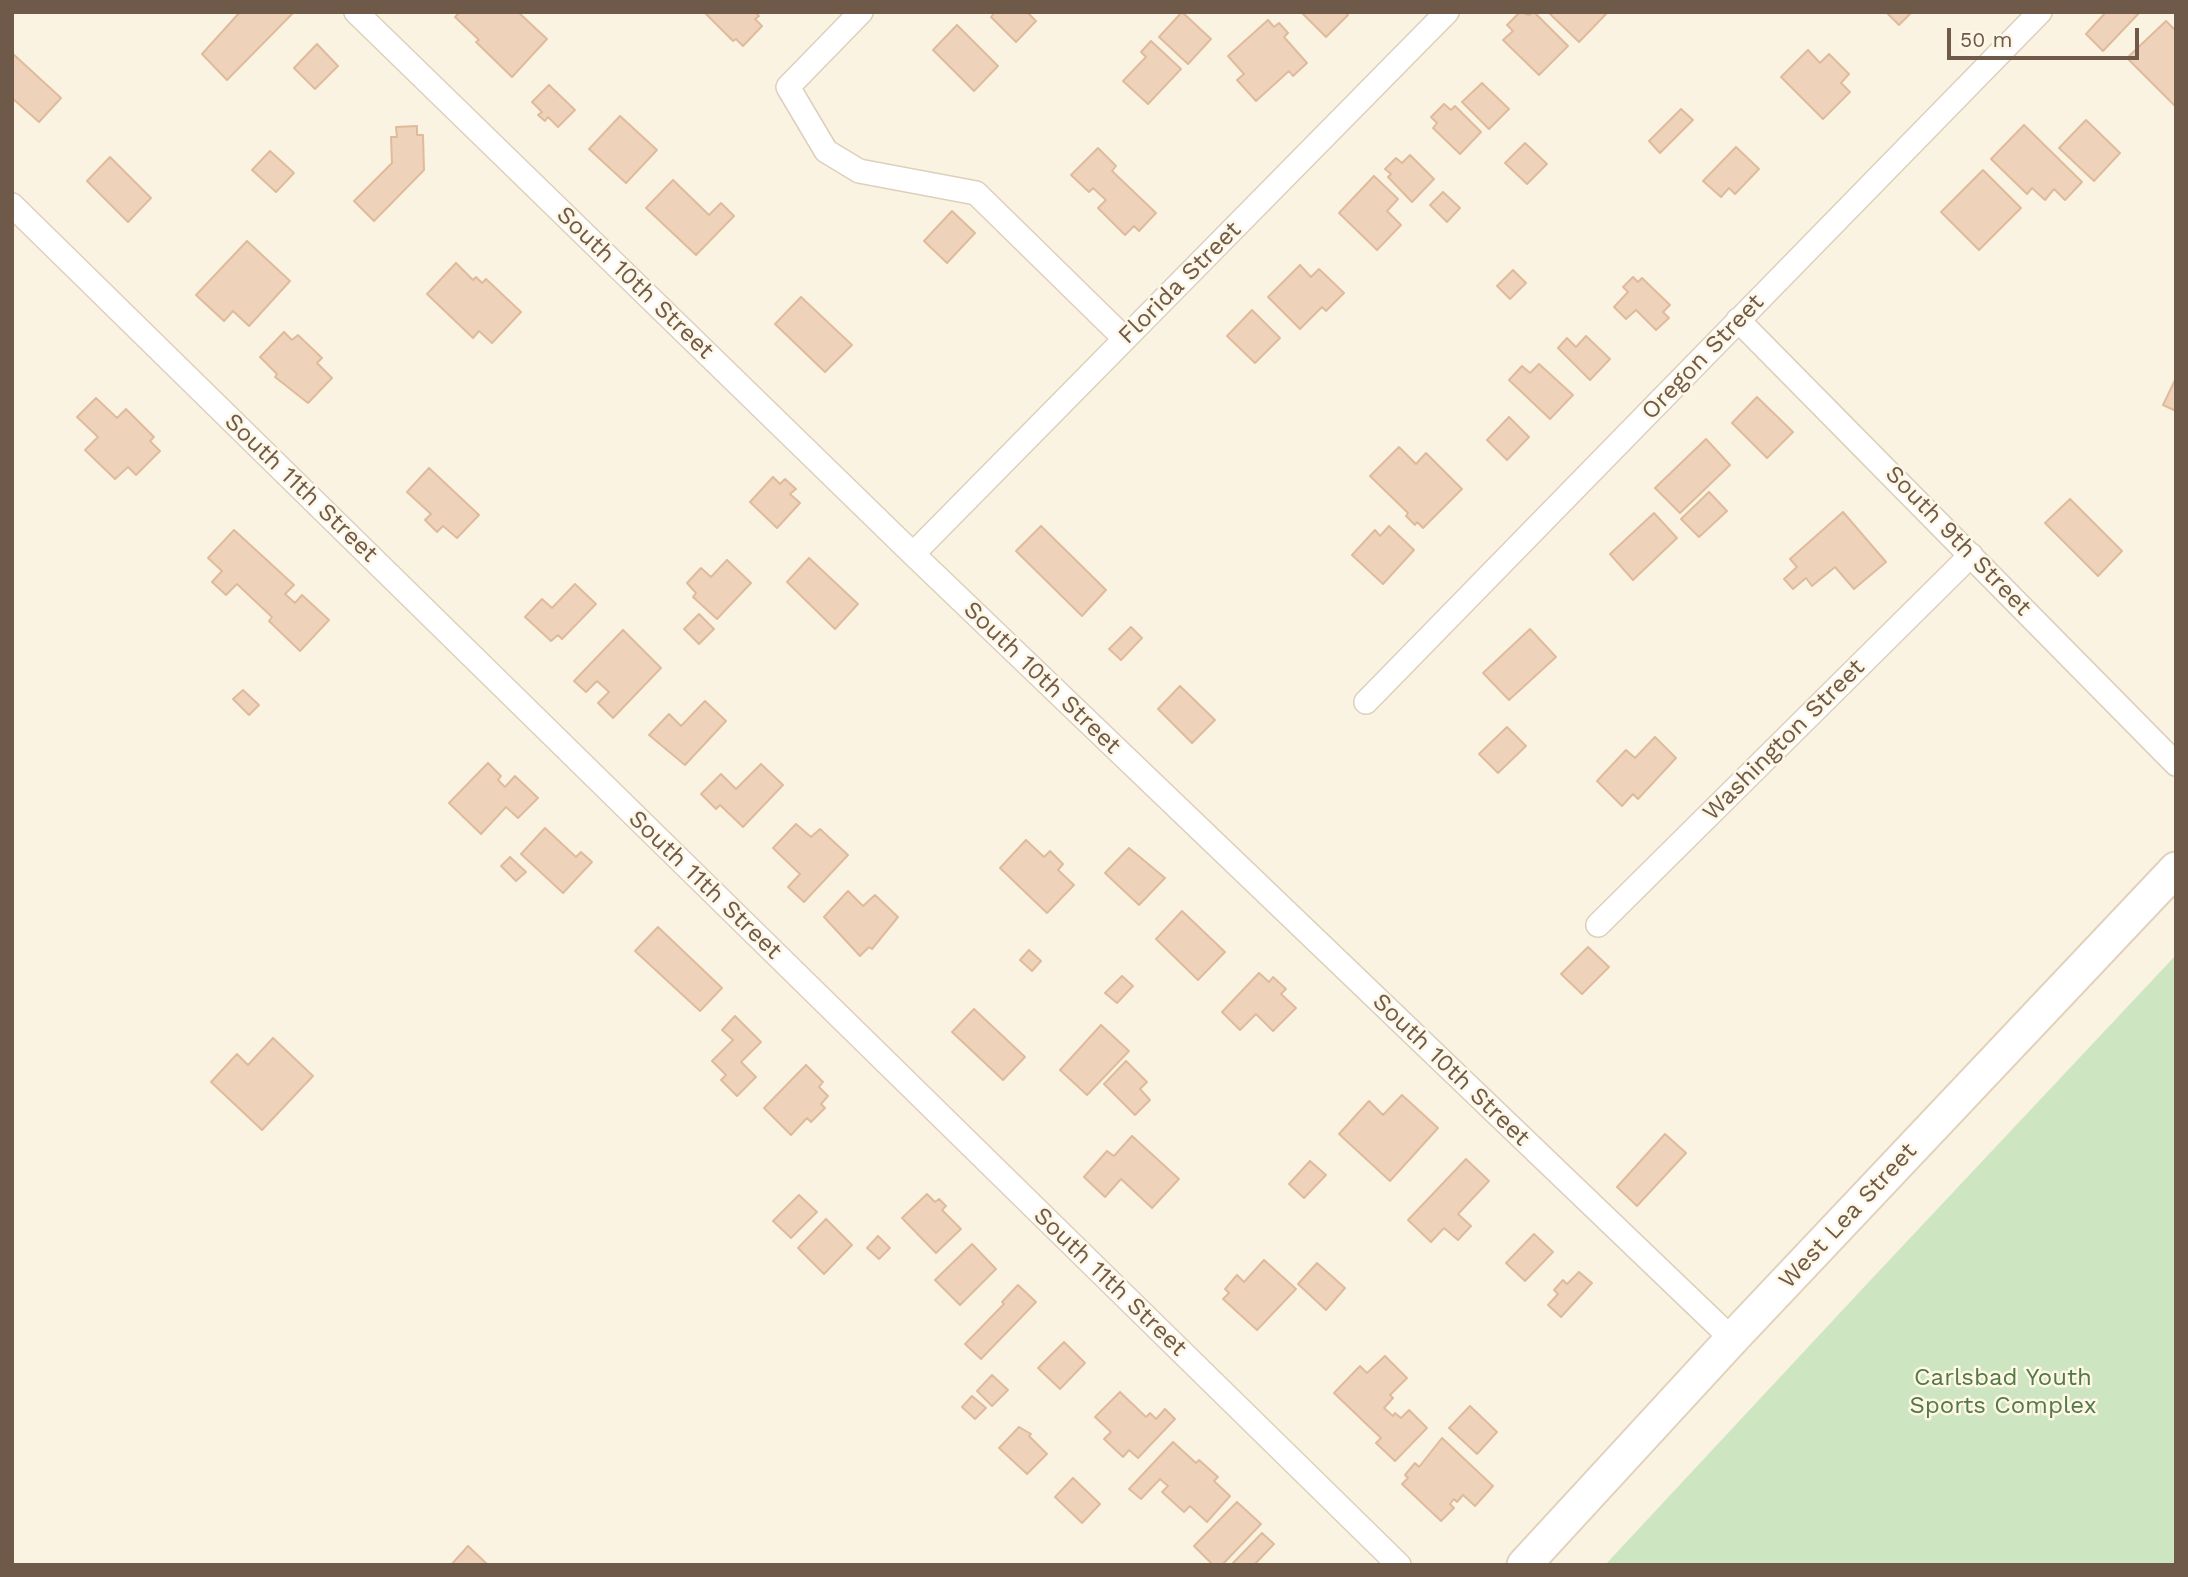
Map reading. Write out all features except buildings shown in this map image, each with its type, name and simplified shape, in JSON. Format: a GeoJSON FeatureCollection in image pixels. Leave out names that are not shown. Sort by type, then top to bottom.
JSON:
{"type":"FeatureCollection","features":[{"type":"Feature","properties":{"kind":"main road","name":"West Lea Street"},"geometry":{"type":"LineString","coordinates":[[1524,1565],[1732,1339],[2176,869]]}},
{"type":"Feature","properties":{"kind":"street","name":"South 10th Street"},"geometry":{"type":"LineString","coordinates":[[356,12],[913,554],[1732,1339]]}},
{"type":"Feature","properties":{"kind":"street"},"geometry":{"type":"LineString","coordinates":[[861,12],[788,87],[826,151],[859,171],[976,193],[1125,339]]}},
{"type":"Feature","properties":{"kind":"street","name":"Florida Street"},"geometry":{"type":"LineString","coordinates":[[913,554],[1447,12]]}},
{"type":"Feature","properties":{"kind":"street","name":"Oregon Street"},"geometry":{"type":"LineString","coordinates":[[1366,702],[2040,12]]}},
{"type":"Feature","properties":{"kind":"street","name":"South 11th Street"},"geometry":{"type":"LineString","coordinates":[[12,205],[1399,1565]]}},
{"type":"Feature","properties":{"kind":"street","name":"South 9th Street"},"geometry":{"type":"LineString","coordinates":[[1738,320],[2176,764]]}},
{"type":"Feature","properties":{"kind":"street","name":"Washington Street"},"geometry":{"type":"LineString","coordinates":[[1598,925],[1971,555]]}},
{"type":"Feature","properties":{"kind":"green space","name":"Carlsbad Youth Sports Complex"},"geometry":{"type":"Polygon","coordinates":[[[2176,955],[2176,1565],[1605,1565],[1865,1286],[2176,955]]]}}]}
